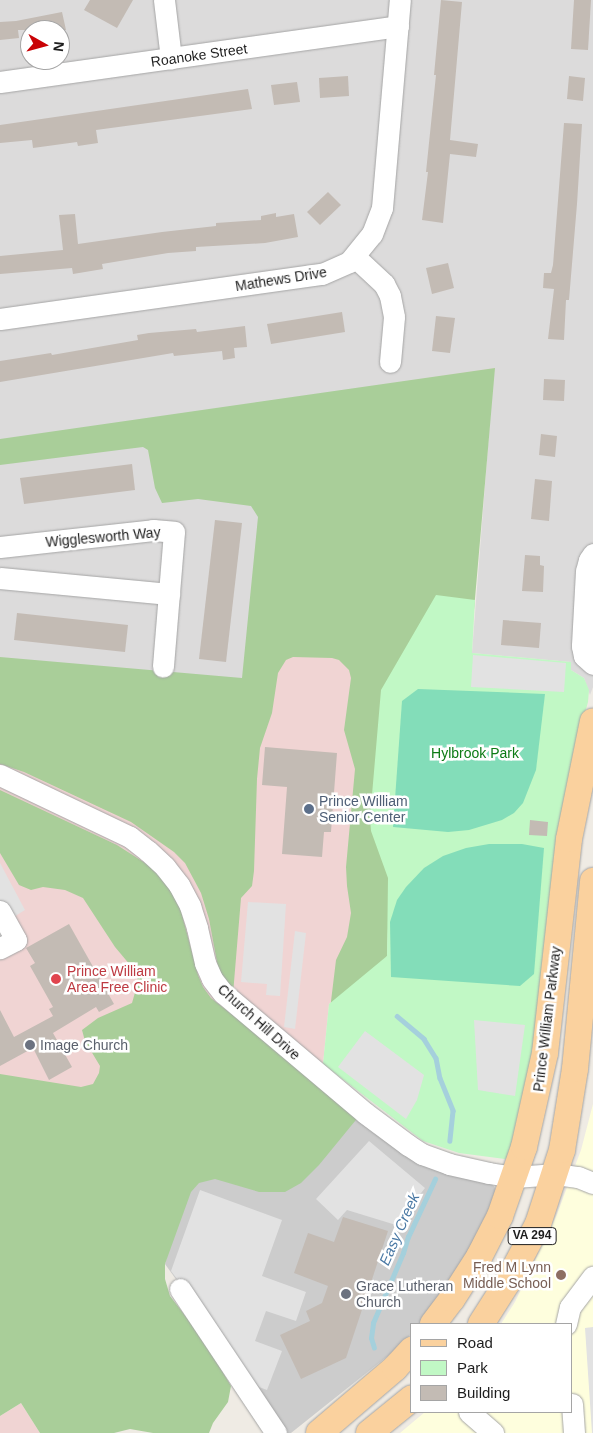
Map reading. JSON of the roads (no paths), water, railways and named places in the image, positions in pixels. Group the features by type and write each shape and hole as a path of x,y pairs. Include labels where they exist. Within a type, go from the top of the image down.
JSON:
{"main road":[{"name":"Prince William Parkway","path":"434,1323 452,1300 478,1258 500,1216 515,1177 538,1095 545,1054 569,839 593,721"},
{"name":"VA 294","path":"482,1323 507,1283 538,1224 556,1174 571,1104 591,944 593,881"},
{"path":"319,1433 354,1405 410,1355"},
{"path":"369,1433 410,1400"}],"street":[{"path":"164,0 171,59"},
{"name":"Mathews Drive","path":"0,319 322,274 342,266 355,256 372,234 382,208 400,0"},
{"name":"Roanoke Street","path":"0,82 398,26"},
{"path":"355,256 384,284 390,296 394,317 390,362"},
{"name":"Wigglesworth Way","path":"0,547 153,530 174,532 162,667"},
{"path":"588,660 582,646 586,571 593,554"},
{"path":"0,578 169,594"},
{"name":"Church Hill Drive","path":"0,775 130,837 148,851 174,879 190,906 204,963 212,979 223,993 365,1113 422,1154 462,1167 515,1177 556,1174 578,1177 593,1183"},
{"path":"0,911 16,940 0,948"},
{"path":"558,939 591,944"},
{"path":"566,1323 570,1307 593,1277"},
{"path":"180,1290 276,1433"},
{"path":"470,1413 493,1433"},
{"path":"573,1413 574,1433"}],"waterway":[{"name":"Easy Creek","path":"397,1016 424,1039 436,1058 440,1078 453,1111 450,1141"},
{"name":"Easy Creek","path":"374,1348 371,1338 373,1323 408,1237 435,1179"}],"place":[{"name":"Prince William Senior Center","path":"309,809"},
{"name":"Prince William Area Free Clinic","path":"56,979"},
{"name":"Image Church","path":"30,1045"},
{"name":"Fred M Lynn Middle School","path":"561,1275"},
{"name":"Grace Lutheran Church","path":"346,1294"}],"park label":[{"name":"Hylbrook Park","path":"475,753"}]}
